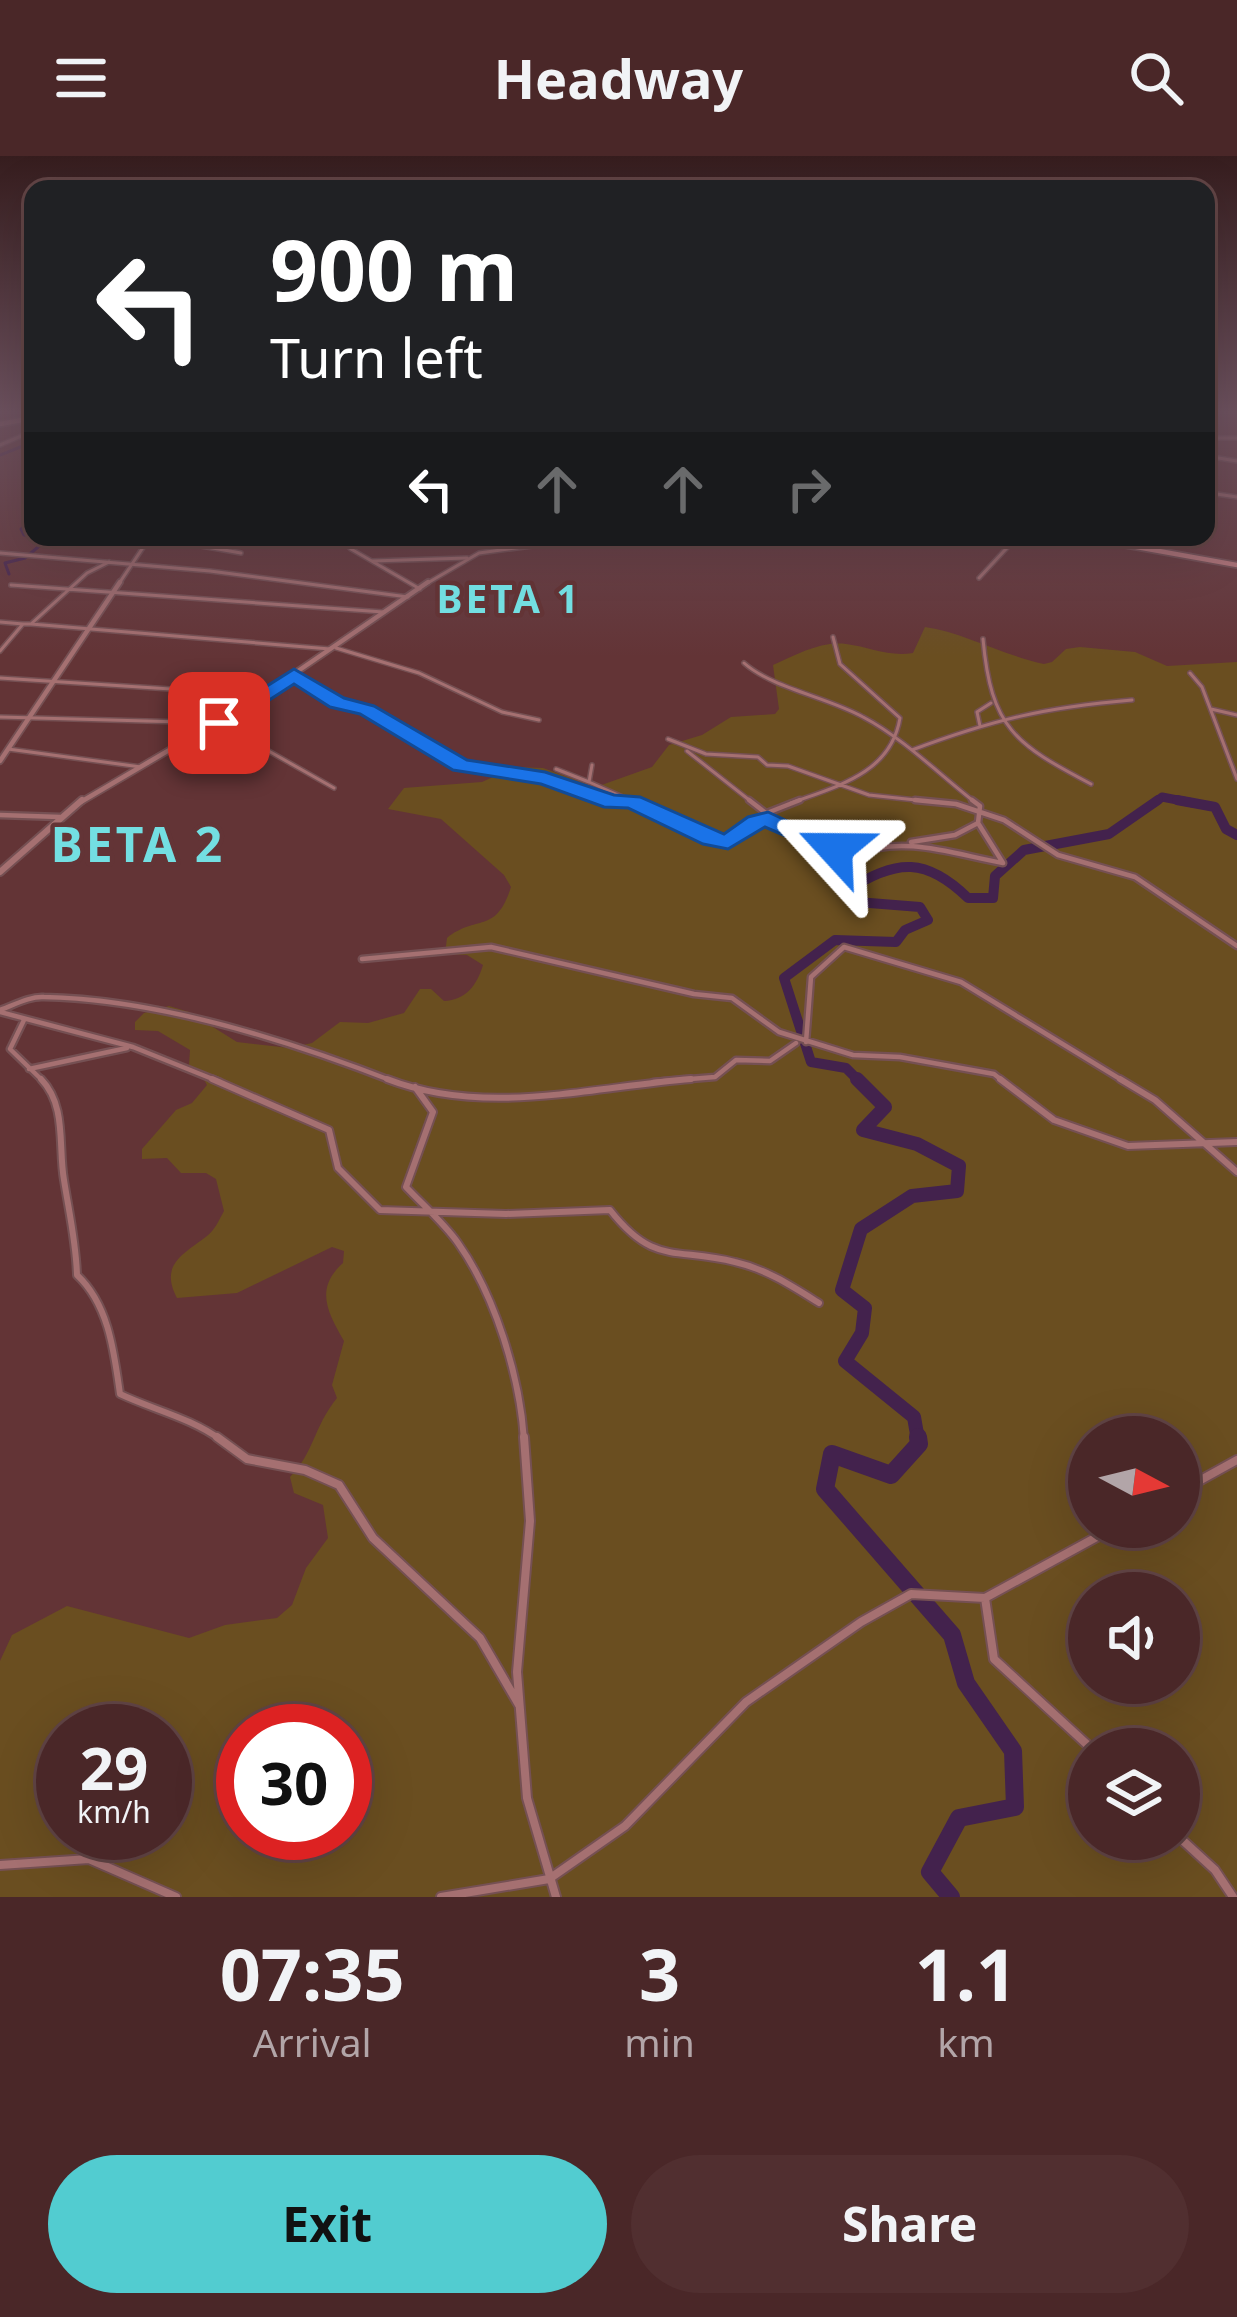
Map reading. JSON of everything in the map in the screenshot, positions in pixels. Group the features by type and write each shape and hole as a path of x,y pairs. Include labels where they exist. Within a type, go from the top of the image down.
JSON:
{"main road":[{"path":"1131,546 1237,565"}],"street":[{"path":"141,767 3,754 145,546"},
{"path":"201,546 241,553"},
{"path":"348,546 420,589"},
{"path":"372,560 467,558 533,546"},
{"path":"979,578 1009,546"},
{"path":"0,553 408,597"},
{"path":"0,872 60,817 263,695 467,558"},
{"path":"31,624 109,562"},
{"path":"11,585 386,612"},
{"path":"0,622 334,648 419,674 502,712 538,720"},
{"path":"0,651 23,624"},
{"path":"556,769 711,839 728,842 806,793 841,786 890,754 900,741 900,718 840,664 833,637"},
{"path":"983,639 997,718 1027,750 1091,784"},
{"path":"744,663 760,677 812,692 868,719 900,741 980,806 978,823 1003,863 898,843"},
{"path":"1190,673 1211,709 1237,779"},
{"path":"294,675 338,703 367,710 461,766 545,778 611,802 632,802"},
{"path":"0,679 263,695"},
{"path":"911,751 997,718 1054,706 1132,700"},
{"path":"980,725 977,712 992,702"},
{"path":"1211,709 1237,715"},
{"path":"0,717 219,723 334,788"},
{"path":"668,739 767,816 855,854 875,843 955,835 978,823"},
{"path":"683,748 758,758 767,765 788,766 890,799 956,804 1025,831 1058,855 1135,877 1237,946"},
{"path":"589,782 592,765"},
{"path":"0,814 60,817"},
{"path":"0,862 10,862"},
{"path":"362,959 411,950 436,953 491,947 694,994 732,998 753,1017 797,1040 853,1055 900,1057 994,1074 1054,1120 1128,1146 1237,1142"},
{"path":"806,1042 812,1018 806,986 817,964 844,947 961,982 1155,1100 1237,1172"},
{"path":"0,1011 38,996 161,1012 330,1057 415,1087 500,1099 585,1094 627,1084 715,1077 736,1060 762,1064 787,1056 797,1040"},
{"path":"0,1011 133,1047 329,1130 338,1168 380,1210 610,1210 633,1239 681,1256 733,1262 764,1272 819,1303"},
{"path":"24,1020 10,1049 47,1085 61,1122 63,1176 76,1239 77,1275 91,1288 113,1341 119,1394 171,1418 197,1422 247,1459 304,1470 338,1485 373,1538 480,1638 520,1705"},
{"path":"29,1069 47,1059 66,1062 133,1047"},
{"path":"415,1087 433,1112 406,1187 459,1244 499,1327 520,1396 530,1521 517,1672 527,1798 556,1897"},
{"path":"1200,1480 1237,1460"},
{"path":"441,1897 549,1880 626,1826 746,1702 861,1622 911,1594 985,1598 1077,1548"},
{"path":"985,1598 994,1659 1069,1728"},
{"path":"1200,1856 1233,1897"},
{"path":"0,1864 89,1858 176,1897"}],"shaded area":[{"path":"925,627 1044,664 1066,649 1080,647 1135,652 1167,666 1237,662 1237,1897 0,1897 0,1661 12,1635 67,1606 189,1638 225,1625 277,1618 292,1605 306,1568 328,1538 323,1505 294,1493 290,1477 337,1398 332,1385 344,1341 329,1311 326,1292 343,1263 344,1251 332,1247 237,1293 177,1298 173,1268 212,1231 224,1211 216,1179 206,1173 181,1173 167,1158 142,1159 142,1149 176,1110 192,1103 207,1085 198,1069 189,1065 190,1050 158,1031 135,1030 135,1022 144,1013 169,1006 189,1012 237,1042 290,1048 312,1043 340,1022 368,1023 404,1013 420,989 431,989 444,1001 459,998 474,985 483,965 467,955 445,954 447,938 492,918 511,887 504,875 441,819 388,809 404,788 482,782 515,767 543,768 596,787 652,767 669,745 702,735 731,717 775,714 779,709 773,665 799,653 836,644 913,653"}],"waterway":[{"path":"24,526 24,535"},
{"path":"9,574 5,563 25,558 39,546"},
{"path":"918,1440 914,1417 845,1361 862,1333 865,1308 842,1290 861,1229 912,1196 957,1191 959,1166 917,1144 863,1130 885,1107 846,1068 811,1062 784,978 835,940 896,942 905,930 928,920 920,907 857,902 848,890 882,872 925,869 968,898 993,898 995,876 1024,850 1109,834 1158,800"},
{"path":"1154,803 1158,800"},
{"path":"1158,800 1187,802"},
{"path":"1177,800 1187,802"},
{"path":"1187,802 1215,807 1226,829 1237,835"},
{"path":"1187,802 1193,803"},
{"path":"918,1437 919,1444 891,1475 832,1454 825,1489 952,1635 966,1683 1013,1751 1015,1807 959,1818 930,1872 951,1897"}],"district":[{"name":"BETA 1","path":"509,599"},
{"name":"BETA 2","path":"138,845"}],"route":[{"path":"219,723 294,675 338,703 367,710 461,766 545,778 567,790 611,802 632,802 711,839 728,842 756,821 768,819 835,849"}]}
